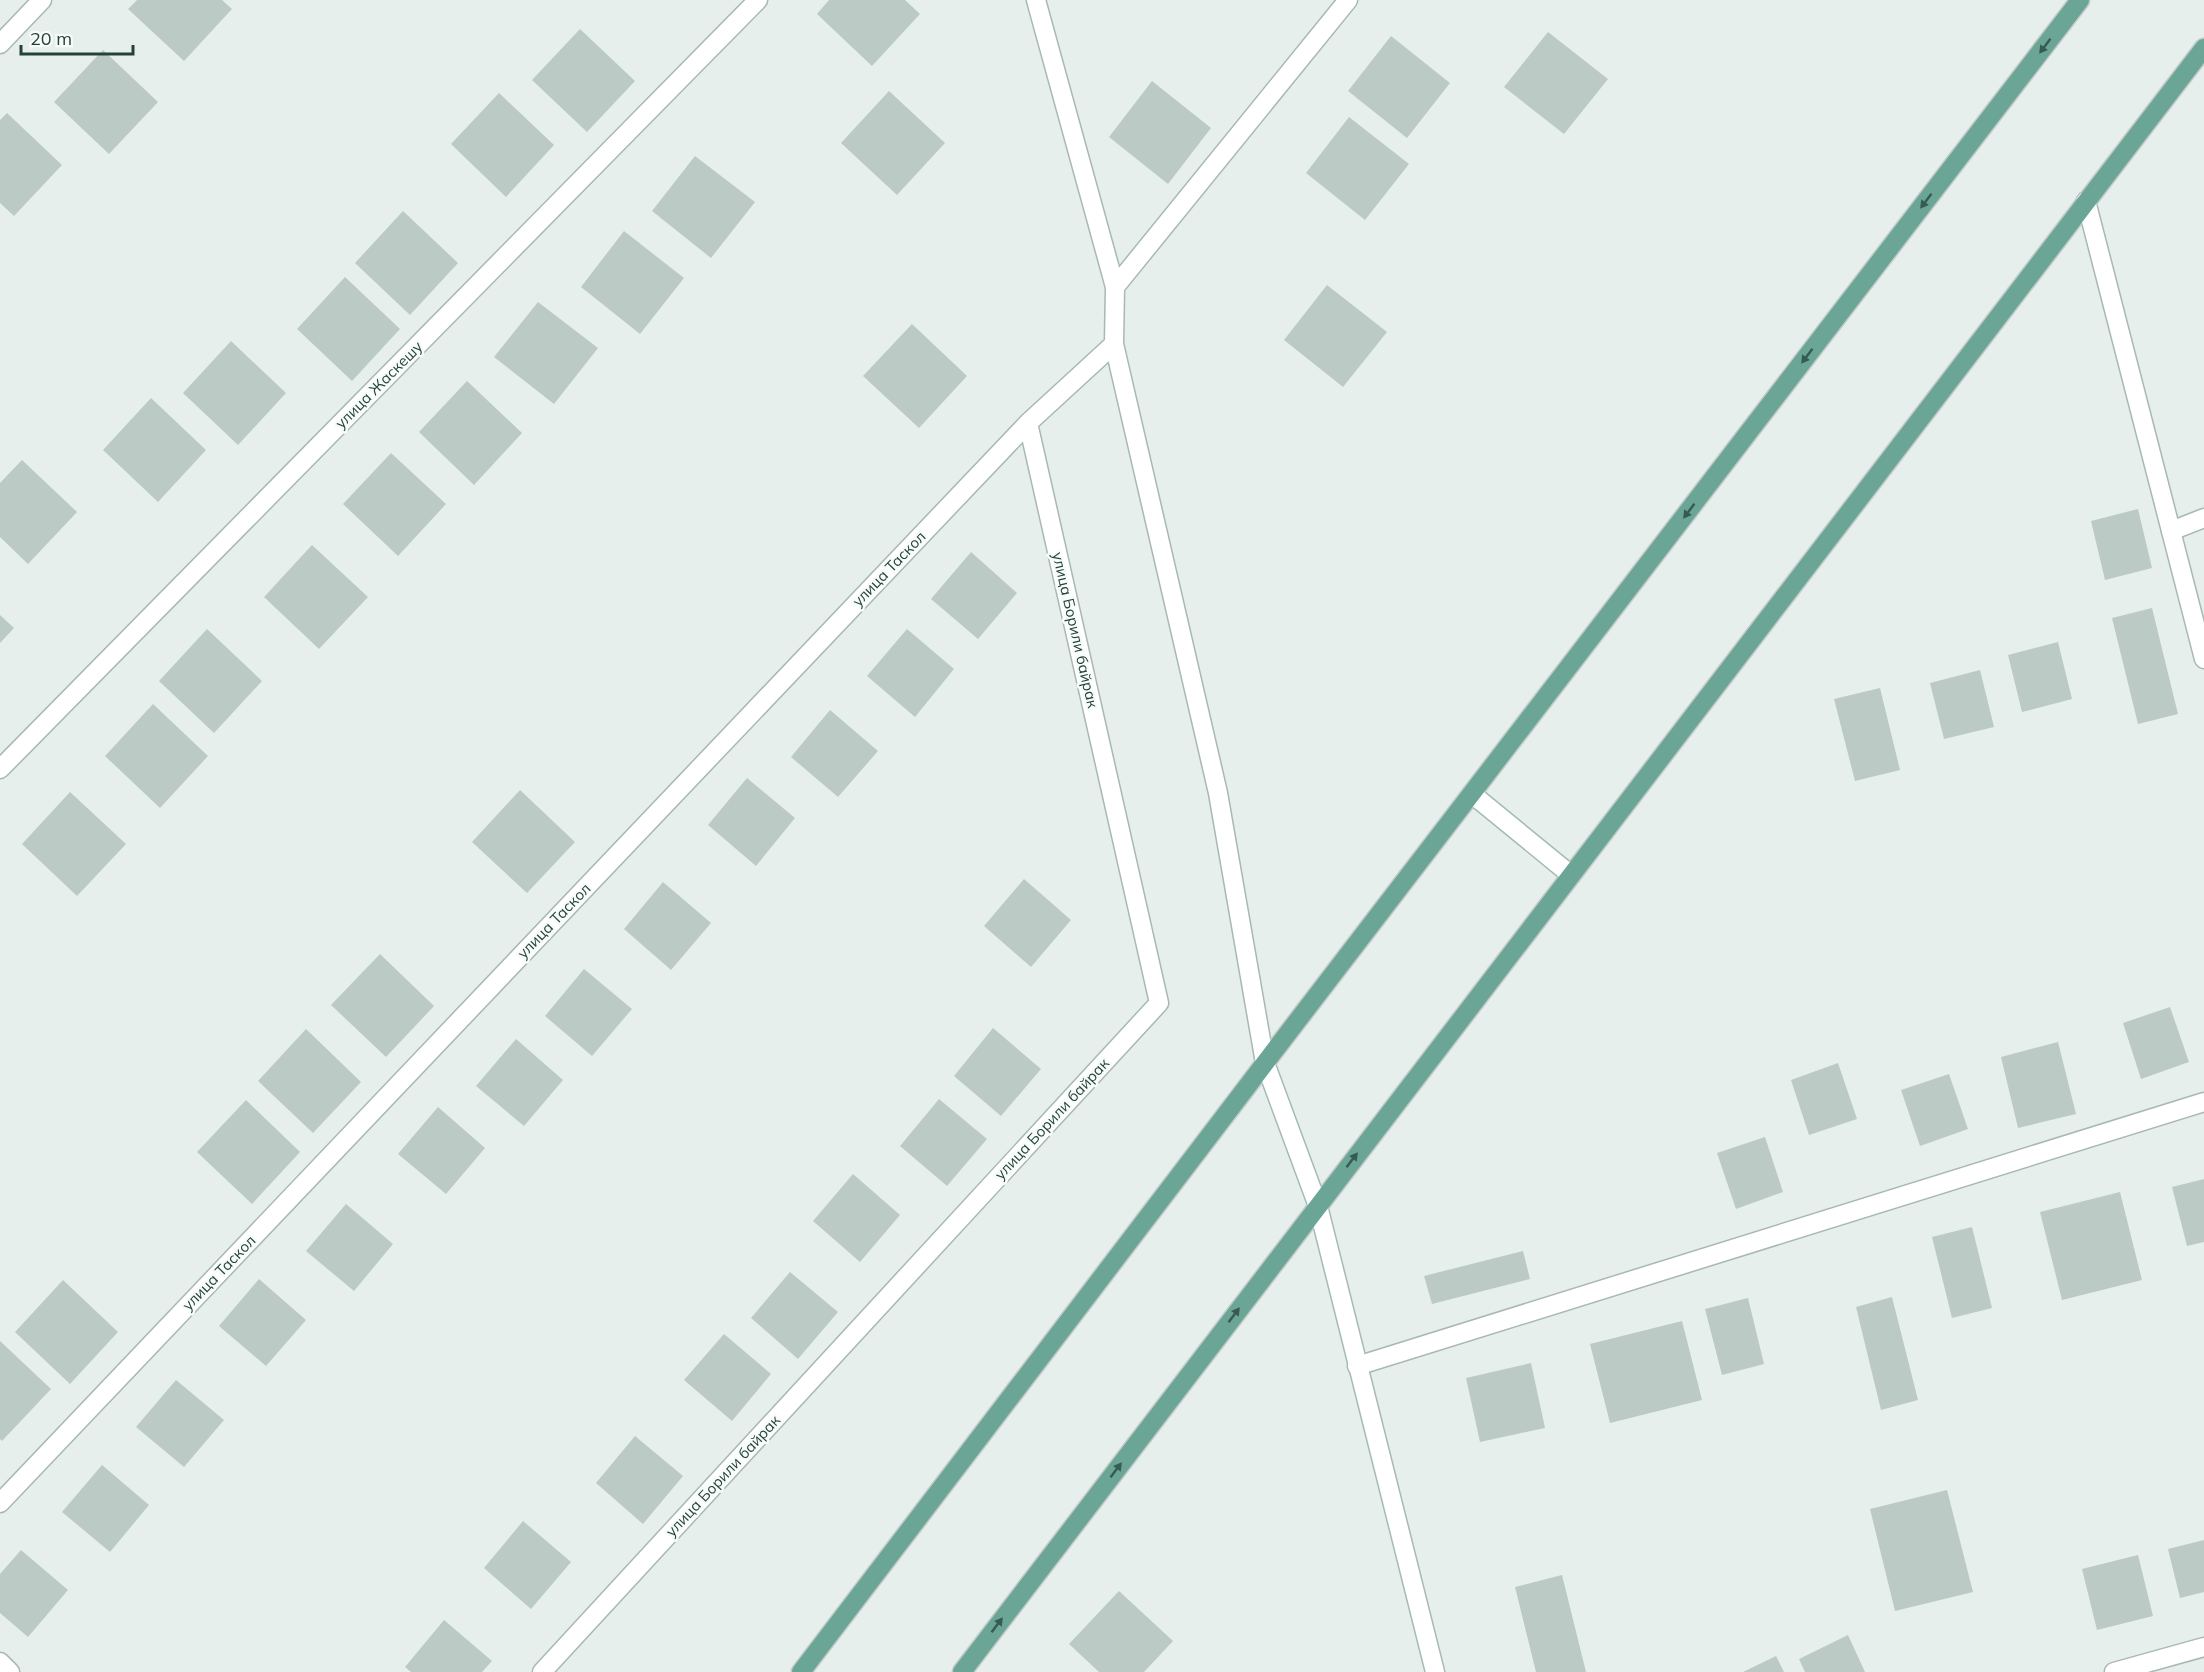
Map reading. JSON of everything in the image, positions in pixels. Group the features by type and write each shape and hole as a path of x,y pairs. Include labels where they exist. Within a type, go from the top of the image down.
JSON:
{"main road":[{"path":"801,1672 2080,0"},
{"path":"962,1672 2204,48"}],"street":[{"path":"0,44 42,0"},
{"name":"улица Жаскешу","path":"0,769 758,0"},
{"path":"1036,0 1114,287 1114,344 1218,793 1265,1064 1318,1206 1435,1672"},
{"path":"1114,287 1348,0"},
{"path":"2086,201 2204,659"},
{"name":"улица Таскол","path":"0,1503 1028,423 1114,344"},
{"name":"улица Борили байрак","path":"542,1672 1159,1003 1028,423"},
{"path":"2171,531 2204,518"},
{"path":"1472,794 1571,875"},
{"path":"1357,1366 2204,1102"},
{"path":"2114,1672 2204,1647"},
{"path":"0,1662 10,1672"}],"building":[{"path":"137,0 222,0 232,9 184,61 128,9"},
{"path":"829,0 905,0 920,14 872,66 817,14"},
{"path":"580,29 635,81 587,132 532,80"},
{"path":"1548,32 1608,79 1564,134 1504,87"},
{"path":"1391,36 1450,83 1407,138 1348,91"},
{"path":"103,50 158,102 109,154 54,102"},
{"path":"1152,81 1211,128 1168,184 1109,137"},
{"path":"889,91 945,143 897,195 841,143"},
{"path":"499,93 554,145 506,197 451,144"},
{"path":"7,113 62,165 14,216 0,203 0,120"},
{"path":"1349,117 1409,164 1365,220 1306,173"},
{"path":"695,156 755,202 711,258 652,211"},
{"path":"403,211 458,263 410,315 355,263"},
{"path":"624,231 684,278 640,334 581,287"},
{"path":"345,277 400,329 352,381 297,329"},
{"path":"1327,285 1387,332 1343,387 1284,340"},
{"path":"538,302 598,348 554,404 494,357"},
{"path":"912,324 967,376 919,428 863,376"},
{"path":"231,341 286,393 238,445 183,393"},
{"path":"467,381 522,433 474,485 419,432"},
{"path":"151,398 206,450 158,502 103,450"},
{"path":"391,453 446,504 398,556 343,504"},
{"path":"22,460 77,512 28,564 0,537 0,483"},
{"path":"2138,509 2152,568 2105,580 2091,521"},
{"path":"312,545 368,597 319,649 264,597"},
{"path":"971,552 1017,593 978,639 931,599"},
{"path":"2152,608 2178,714 2138,724 2112,618"},
{"path":"0,615 14,628 0,643"},
{"path":"207,629 262,681 214,733 159,681"},
{"path":"907,629 954,669 915,717 867,676"},
{"path":"2058,642 2072,699 2022,712 2008,655"},
{"path":"1980,670 1994,727 1944,739 1930,683"},
{"path":"1880,688 1900,770 1855,781 1834,699"},
{"path":"153,704 208,756 160,808 105,756"},
{"path":"830,710 878,751 838,797 791,757"},
{"path":"747,778 795,818 756,866 708,825"},
{"path":"520,790 575,842 527,893 472,842"},
{"path":"70,792 126,844 77,896 22,844"},
{"path":"1024,879 1071,920 1031,967 984,926"},
{"path":"663,882 711,923 671,970 624,929"},
{"path":"380,954 434,1006 386,1057 331,1005"},
{"path":"584,969 632,1009 592,1056 545,1016"},
{"path":"2170,1007 2189,1062 2141,1079 2123,1023"},
{"path":"993,1028 1041,1069 1001,1116 954,1076"},
{"path":"306,1029 361,1082 313,1133 258,1081"},
{"path":"516,1039 563,1080 524,1126 476,1086"},
{"path":"2058,1042 2076,1114 2018,1128 2001,1057"},
{"path":"1838,1063 1857,1119 1809,1135 1791,1080"},
{"path":"1949,1074 1968,1129 1920,1146 1901,1090"},
{"path":"939,1099 987,1139 947,1186 900,1146"},
{"path":"246,1100 300,1152 252,1204 197,1152"},
{"path":"438,1107 485,1148 446,1194 398,1154"},
{"path":"1765,1137 1783,1192 1736,1209 1717,1153"},
{"path":"853,1174 900,1215 860,1262 813,1221"},
{"path":"2204,1179 2204,1242 2187,1246 2172,1187"},
{"path":"2120,1192 2142,1280 2062,1300 2040,1212"},
{"path":"346,1204 393,1244 354,1291 306,1251"},
{"path":"1972,1227 1992,1308 1952,1318 1932,1237"},
{"path":"1523,1251 1530,1279 1432,1304 1424,1276"},
{"path":"790,1272 838,1312 798,1359 751,1318"},
{"path":"259,1279 306,1320 266,1366 219,1326"},
{"path":"63,1280 118,1332 70,1384 15,1332"},
{"path":"1892,1297 1918,1400 1881,1410 1856,1307"},
{"path":"1748,1298 1764,1364 1722,1375 1705,1309"},
{"path":"1682,1321 1702,1400 1610,1423 1590,1344"},
{"path":"724,1334 771,1374 732,1421 684,1380"},
{"path":"0,1341 51,1389 2,1441 0,1439"},
{"path":"1531,1363 1545,1428 1480,1442 1466,1378"},
{"path":"176,1380 224,1420 184,1467 136,1427"},
{"path":"635,1436 683,1476 643,1524 596,1483"},
{"path":"102,1465 149,1505 110,1552 62,1512"},
{"path":"1947,1490 1973,1592 1895,1611 1870,1509"},
{"path":"523,1521 571,1562 531,1609 484,1568"},
{"path":"2204,1540 2204,1592 2180,1598 2168,1549"},
{"path":"21,1550 68,1590 28,1637 0,1613 0,1574"},
{"path":"2138,1555 2153,1616 2097,1630 2082,1569"},
{"path":"1562,1575 1586,1672 1536,1672 1515,1587"},
{"path":"1119,1591 1173,1641 1144,1672 1099,1672 1069,1644"},
{"path":"444,1620 492,1661 482,1672 411,1672 405,1667"},
{"path":"1848,1635 1865,1672 1805,1672 1799,1659"},
{"path":"1776,1656 1784,1672 1743,1672"}]}
